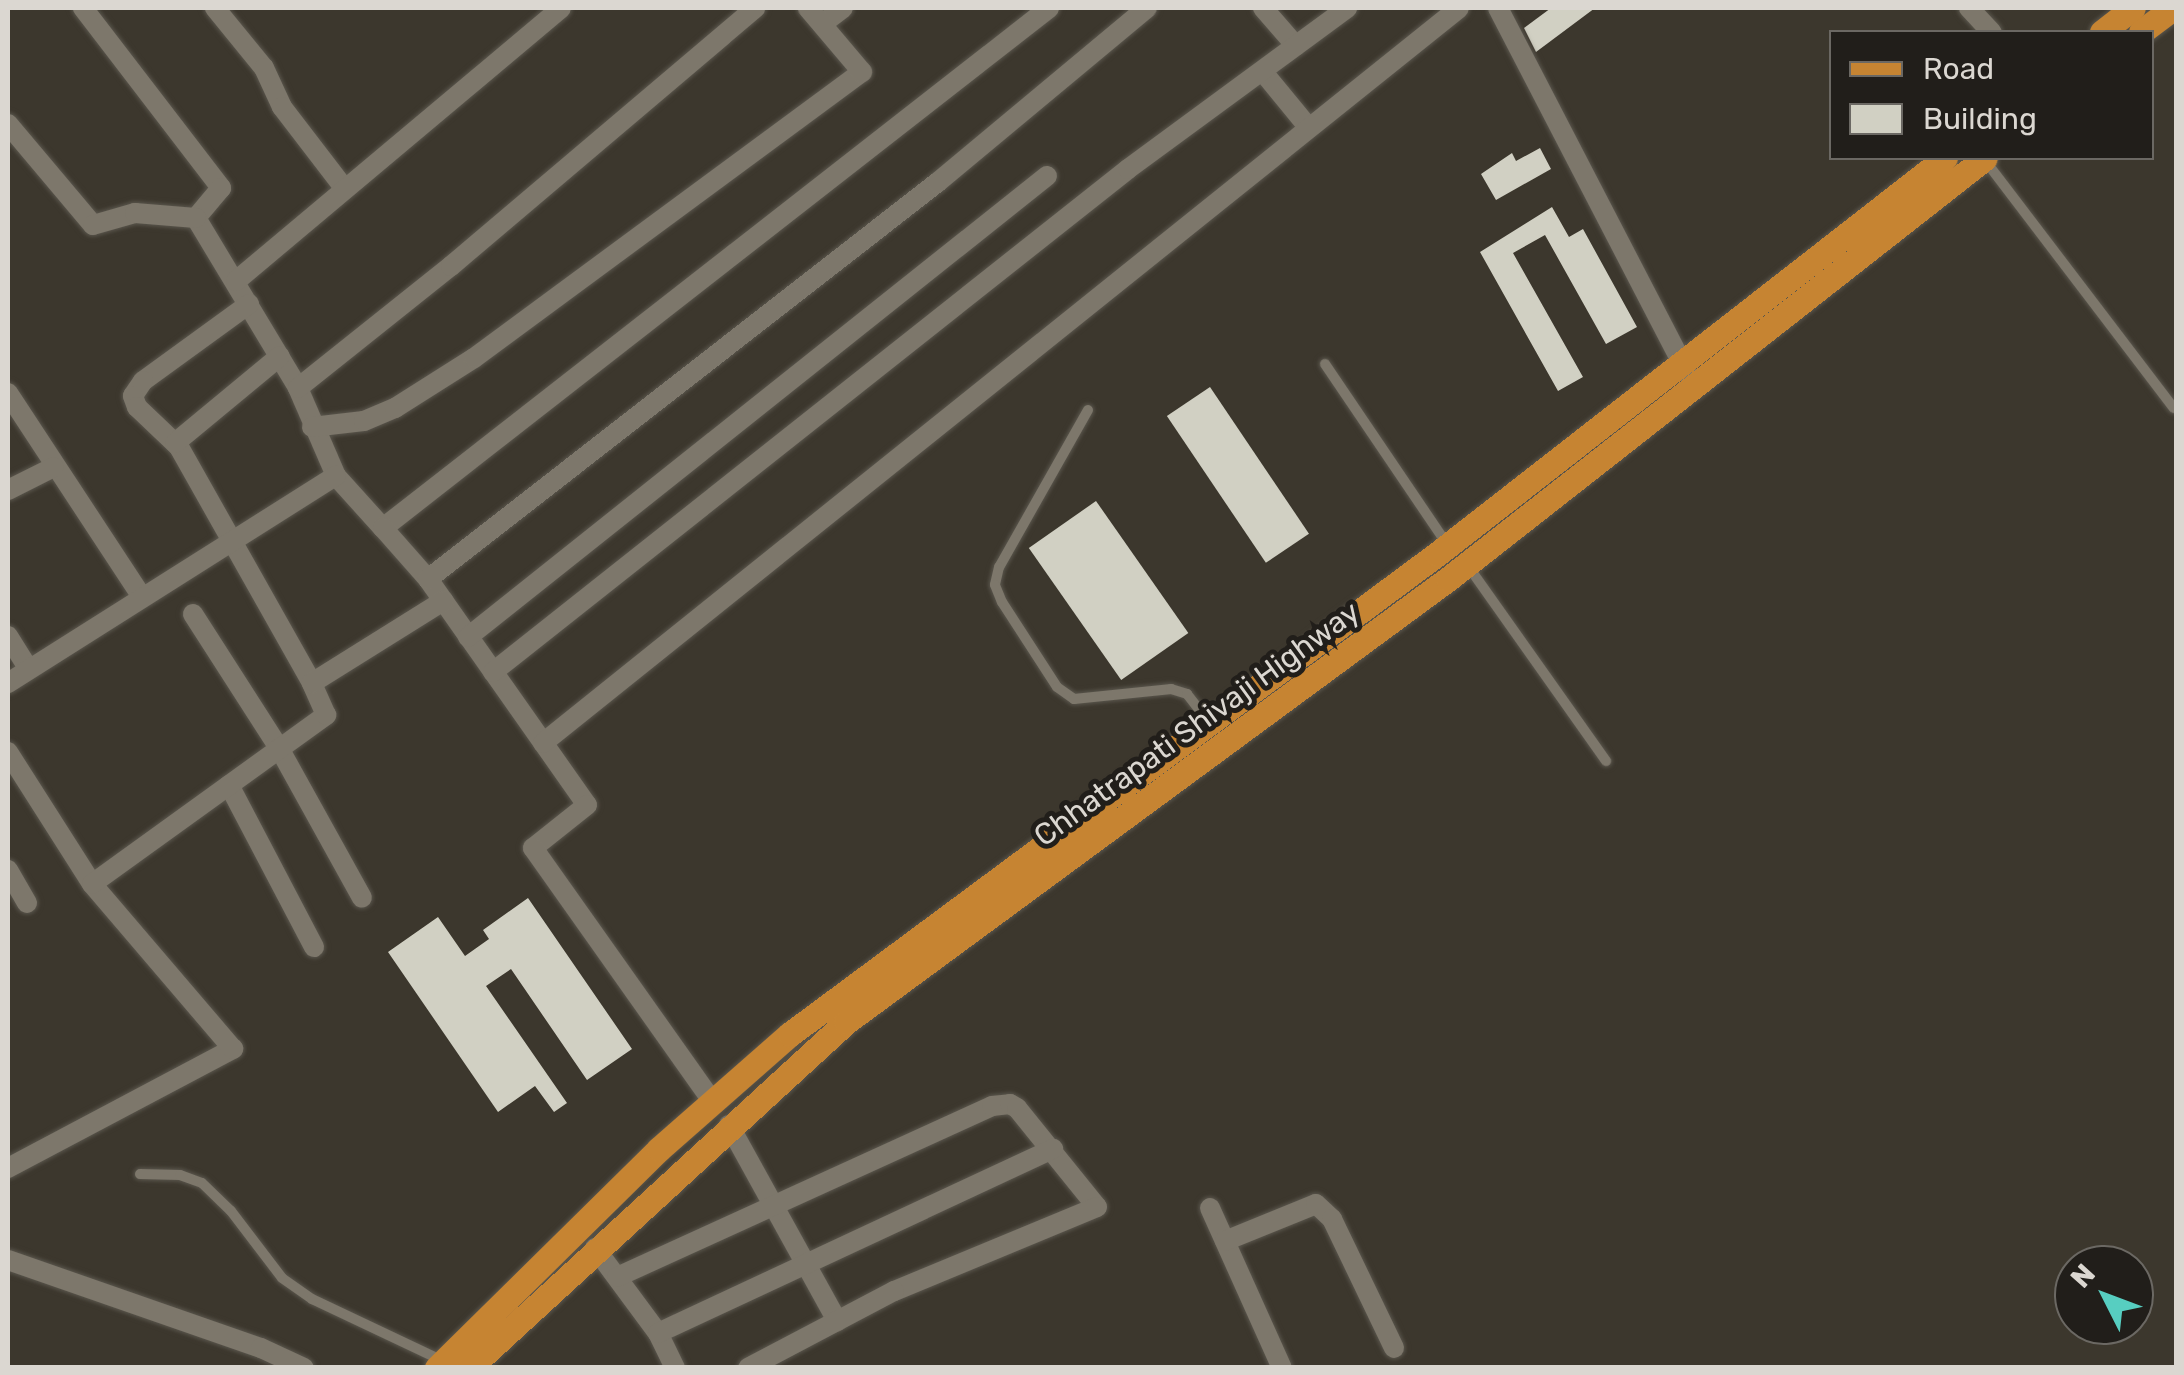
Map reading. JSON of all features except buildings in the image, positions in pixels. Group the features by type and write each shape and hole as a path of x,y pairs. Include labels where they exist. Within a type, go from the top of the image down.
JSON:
{"main road":[{"path":"2105,30 2133,8"},
{"path":"2144,30 2172,8"},
{"name":"Chhatrapati Shivaji Highway","path":"440,1364 713,1102 790,1034 1448,546 1942,160"},
{"name":"Chhatrapati Shivaji Highway","path":"470,1368 595,1248 846,1022 1467,564 1981,160"}],"street":[{"path":"83,8 221,188 196,218"},
{"path":"215,8 264,68 282,107 346,189"},
{"path":"236,281 561,8"},
{"path":"298,388 451,266 754,8"},
{"path":"312,427 364,421 395,408 459,368 862,72 815,16 843,8"},
{"path":"382,528 1049,8"},
{"path":"428,579 938,182 1147,8"},
{"path":"1262,8 1296,46"},
{"path":"493,672 1128,170 1347,8"},
{"path":"543,742 1459,8"},
{"path":"1970,8 1989,30"},
{"path":"1507,10 1680,363 1697,385"},
{"path":"1263,72 1309,128"},
{"path":"8,124 93,225 135,213 196,218"},
{"path":"468,636 1047,176"},
{"path":"196,218 298,388 336,476 428,579 586,805 533,848 713,1102"},
{"path":"92,884 326,715 234,539 174,443 137,406 134,396 143,381 249,304"},
{"path":"174,443 280,356"},
{"path":"8,393 142,598"},
{"path":"8,490 54,467"},
{"path":"8,683 336,476"},
{"path":"312,683 443,601"},
{"path":"192,614 279,748 362,898"},
{"path":"8,636 29,669"},
{"path":"8,752 92,884 233,1049 8,1168"},
{"path":"229,786 314,947"},
{"path":"8,870 26,903"},
{"path":"617,1277 992,1106 1010,1104 1017,1108 1097,1207 894,1291 748,1368"},
{"path":"729,1126 837,1321"},
{"path":"658,1333 1052,1149"},
{"path":"1225,1241 1316,1204 1332,1219 1394,1348"},
{"path":"1210,1208 1282,1368"},
{"path":"595,1248 658,1333 675,1368"},
{"path":"8,1260 261,1348 304,1368"}],"lane":[{"path":"1986,160 2174,408"},
{"path":"1325,364 1448,546"},
{"path":"1088,410 999,568 995,585 1057,686 1074,699 1172,688 1187,694 1210,722"},
{"path":"1467,564 1606,761"},
{"path":"140,1174 180,1175 202,1183 231,1211 282,1278 312,1300 440,1364"}]}
